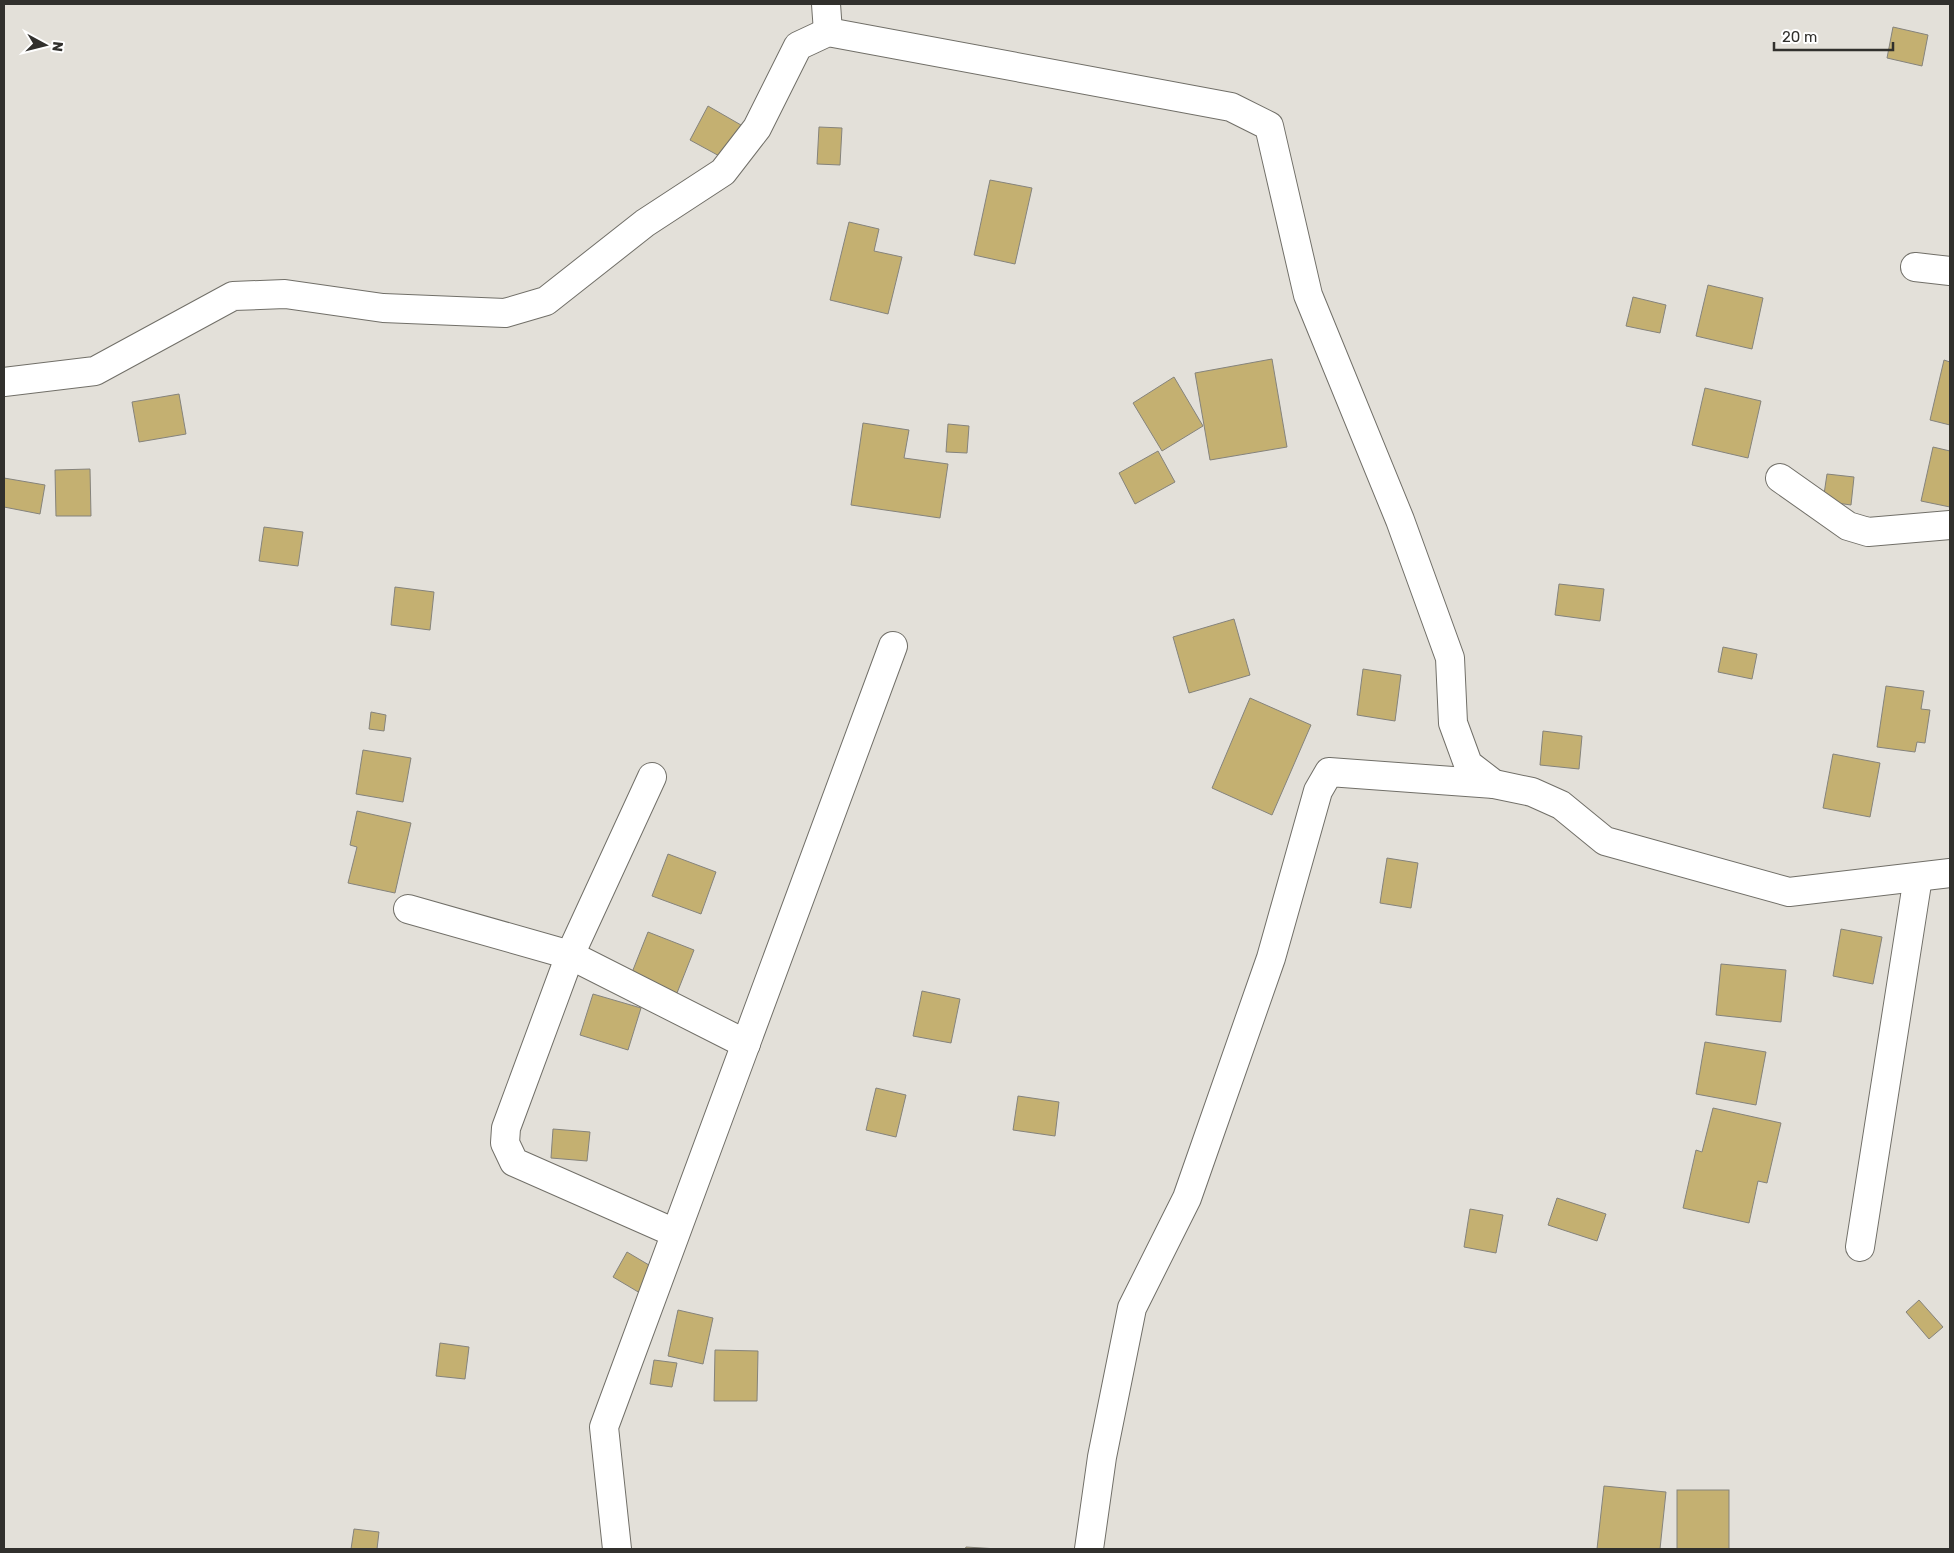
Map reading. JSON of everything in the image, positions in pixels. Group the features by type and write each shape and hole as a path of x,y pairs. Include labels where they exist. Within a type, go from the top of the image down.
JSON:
{"street":[{"path":"826,4 828,32"},
{"path":"4,382 95,371 234,296 285,294 383,308 505,313 546,301 645,223 723,172 757,128 798,46 828,32 1231,108 1269,126 1308,295 1400,520 1450,658 1453,723 1468,764 1494,784"},
{"path":"1915,267 1950,271"},
{"path":"1780,478 1848,526 1868,532 1950,526"},
{"path":"618,1549 604,1427 892,646"},
{"path":"1090,1549 1102,1457 1132,1308 1188,1198 1271,958 1318,791 1329,772 1494,784 1532,792 1561,805 1605,841 1788,892 1950,874"},
{"path":"652,777 570,955 506,1128 505,1143 514,1162 675,1233"},
{"path":"1860,1247 1918,877"},
{"path":"408,909 570,955 746,1044"}],"building":[{"path":"1893,27 1928,35 1922,66 1887,58"},
{"path":"708,106 741,125 723,158 690,140"},
{"path":"819,127 842,128 840,165 817,164"},
{"path":"990,180 1032,188 1015,264 974,255"},
{"path":"849,222 879,229 874,251 902,257 888,314 830,300"},
{"path":"1708,285 1763,298 1752,349 1696,336"},
{"path":"1633,297 1666,305 1660,333 1626,326"},
{"path":"1272,359 1287,447 1210,460 1195,373"},
{"path":"1944,360 1950,362 1950,425 1930,420"},
{"path":"1174,377 1203,426 1162,451 1133,403"},
{"path":"1705,388 1761,401 1748,458 1692,445"},
{"path":"179,394 186,434 139,442 132,402"},
{"path":"863,423 909,430 904,458 948,464 940,518 851,505"},
{"path":"948,424 969,426 967,453 946,452"},
{"path":"1933,447 1950,451 1950,507 1921,501"},
{"path":"1158,451 1175,482 1135,504 1119,473"},
{"path":"90,469 91,516 56,516 55,470"},
{"path":"1827,474 1854,477 1851,505 1823,501"},
{"path":"4,478 45,485 40,514 4,507"},
{"path":"264,527 303,532 298,566 259,561"},
{"path":"1559,584 1604,589 1600,621 1555,615"},
{"path":"395,587 434,592 430,630 391,625"},
{"path":"1234,619 1250,675 1189,693 1173,637"},
{"path":"1723,647 1757,654 1752,679 1718,672"},
{"path":"1363,669 1401,675 1395,721 1357,715"},
{"path":"1886,686 1924,691 1921,709 1930,710 1925,743 1917,742 1915,752 1877,747"},
{"path":"1250,698 1311,725 1272,815 1212,788"},
{"path":"371,712 386,715 384,731 369,729"},
{"path":"1543,731 1582,736 1579,769 1540,765"},
{"path":"363,750 411,758 403,802 356,794"},
{"path":"1833,754 1880,763 1870,817 1823,808"},
{"path":"357,811 411,823 395,893 348,883 357,847 350,845"},
{"path":"668,854 716,872 701,914 652,896"},
{"path":"1387,858 1418,863 1411,908 1380,903"},
{"path":"1841,929 1882,937 1873,984 1833,976"},
{"path":"648,932 694,950 677,993 631,975"},
{"path":"1721,964 1786,970 1781,1022 1716,1015"},
{"path":"922,991 960,999 951,1043 913,1036"},
{"path":"593,994 641,1008 628,1050 580,1035"},
{"path":"1705,1042 1766,1052 1756,1105 1696,1094"},
{"path":"876,1088 906,1095 896,1137 866,1130"},
{"path":"1018,1096 1059,1102 1055,1136 1013,1130"},
{"path":"1713,1108 1781,1123 1767,1183 1758,1181 1749,1223 1683,1208 1696,1150 1702,1152"},
{"path":"553,1129 590,1132 587,1161 551,1158"},
{"path":"1557,1198 1606,1214 1597,1241 1548,1225"},
{"path":"1470,1209 1503,1215 1496,1253 1464,1247"},
{"path":"627,1252 654,1268 640,1293 613,1277"},
{"path":"1919,1300 1943,1327 1929,1339 1906,1312"},
{"path":"678,1310 713,1318 703,1364 668,1356"},
{"path":"440,1343 469,1347 465,1379 436,1376"},
{"path":"715,1350 758,1351 757,1401 714,1401"},
{"path":"654,1360 677,1363 672,1387 650,1384"},
{"path":"1604,1486 1666,1492 1660,1549 1597,1549"},
{"path":"1677,1490 1729,1490 1729,1549 1677,1549"},
{"path":"354,1529 379,1532 377,1549 351,1549"},
{"path":"966,1547 998,1549 965,1549"}]}
